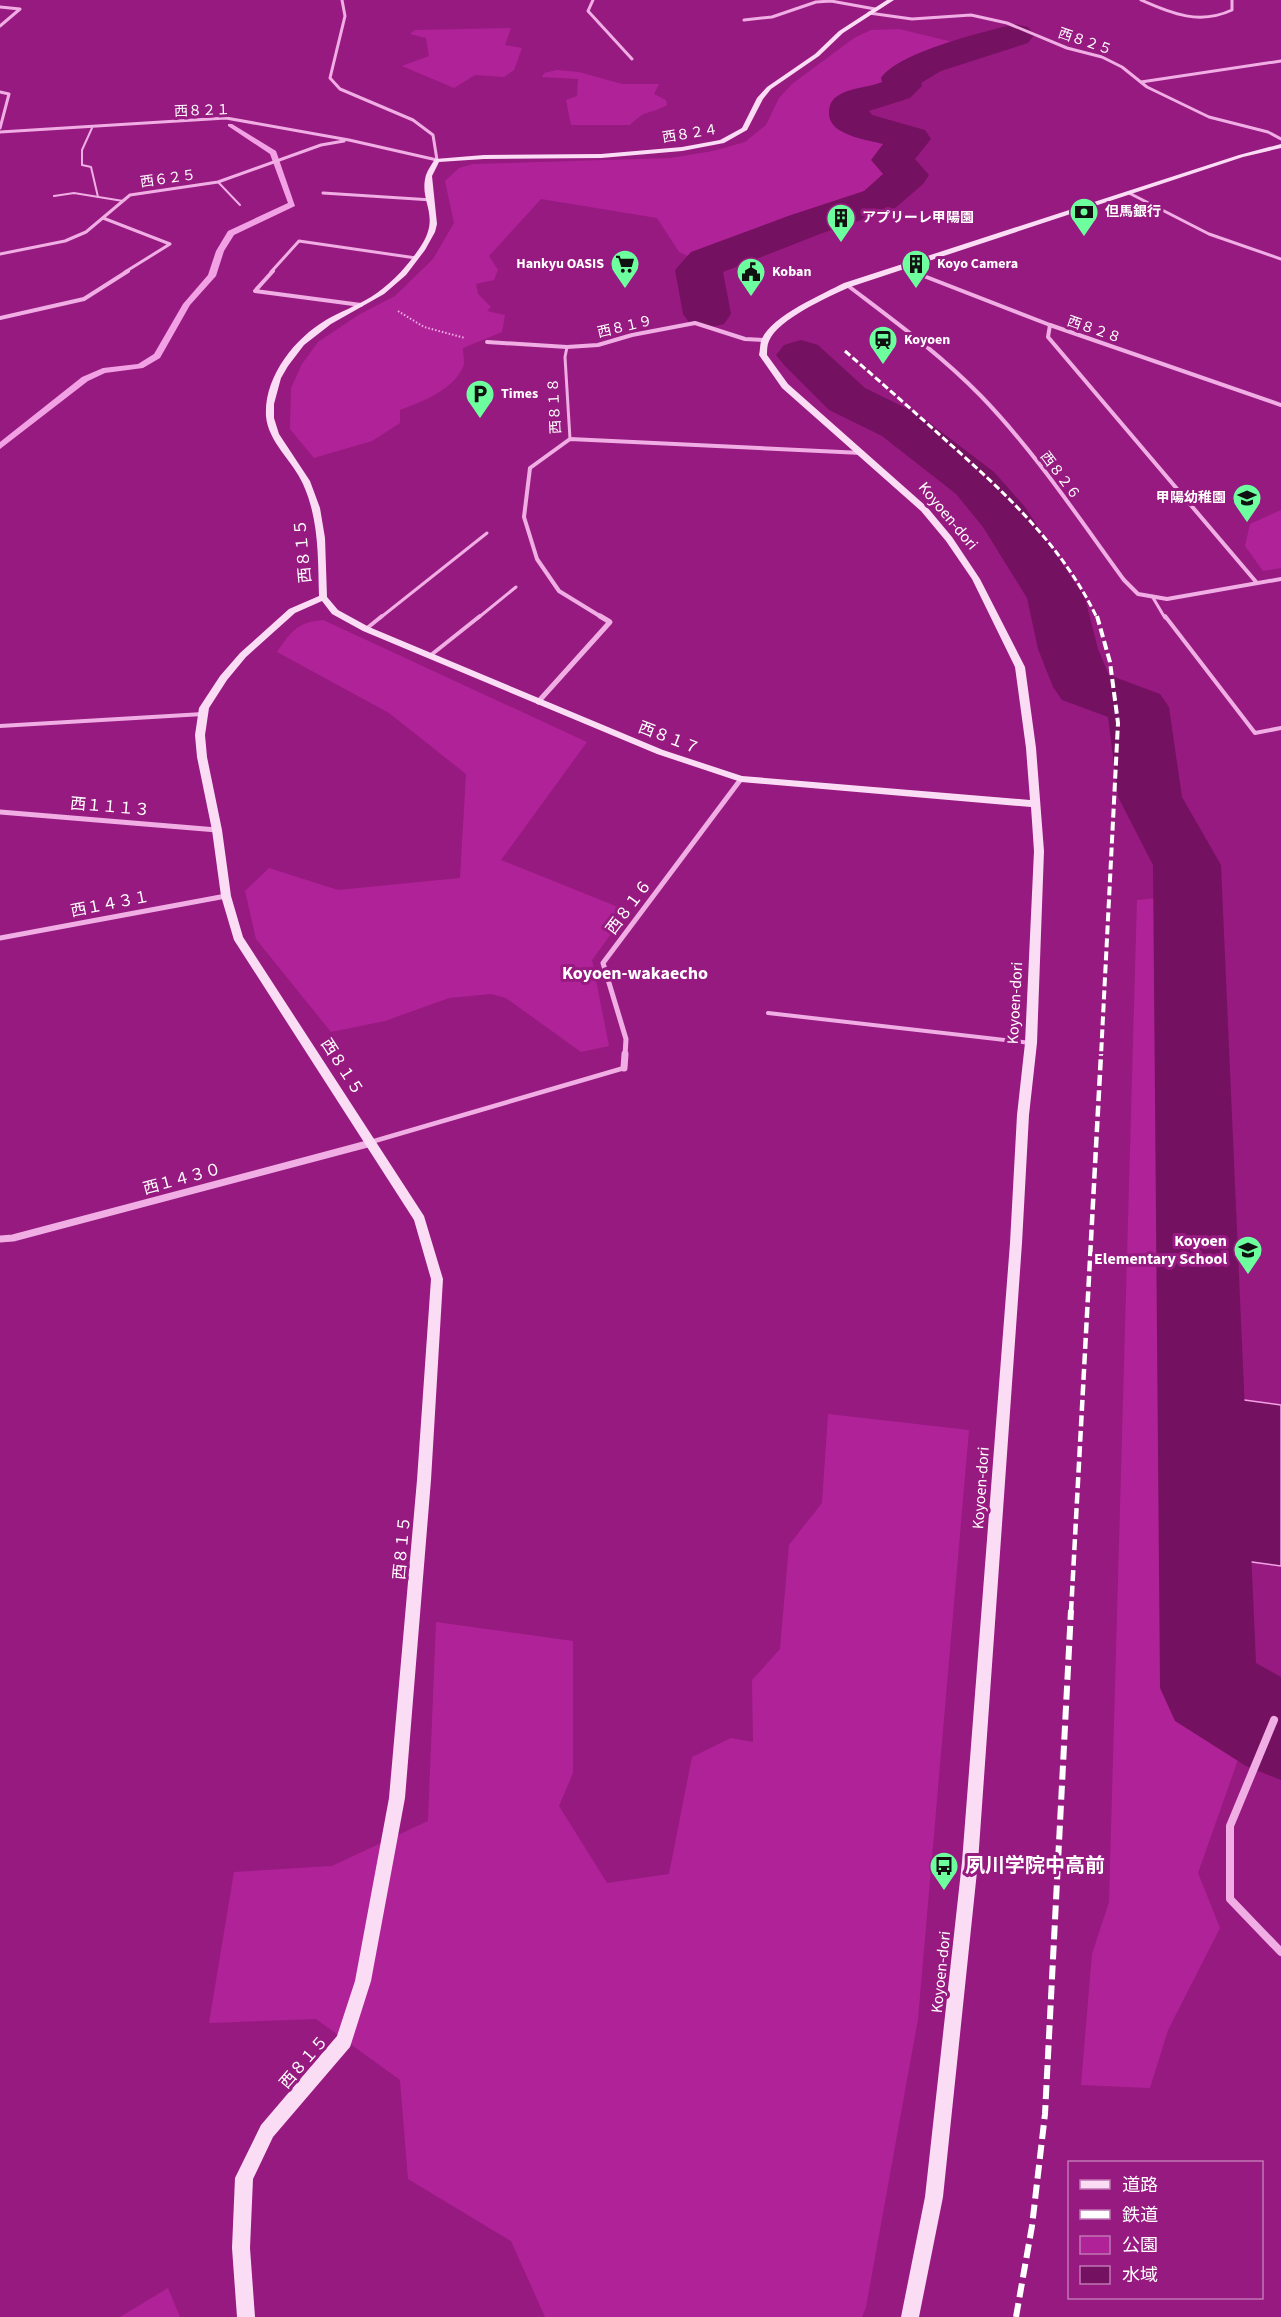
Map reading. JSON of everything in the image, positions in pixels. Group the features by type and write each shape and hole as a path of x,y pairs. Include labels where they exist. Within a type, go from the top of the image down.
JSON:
{"street":[{"name":"西８１５","path":"246,2317 241,2248 243,2178 267,2131 344,2041 363,1981 397,1798 423,1492 437,1280 420,1219 238,937 226,896 200,735 204,708 223,678 243,655 292,611 323,597 316,505 306,481 274,430 270,418 271,393 279,373 294,353 320,327 373,299 416,258 427,242 436,222 429,175 437,160 433,135 413,120 340,89 330,78 345,16 342,0"},
{"path":"593,0 588,11 632,59"},
{"path":"803,0 808,4"},
{"name":"西８２４","path":"437,160 484,157 601,156 682,149 722,142 744,129 760,98 769,88 817,55 841,32 891,0"},
{"path":"1141,0 1173,15 1188,18 1221,16 1232,10 1232,0"},
{"name":"西８２５","path":"744,20 772,17 808,4 831,1 912,19 971,15 1007,23 1067,48 1102,57 1122,66 1141,82 1209,117 1268,132 1281,140"},
{"path":"0,7 20,9 0,26"},
{"path":"1141,82 1281,61"},
{"path":"0,92 9,94 0,130"},
{"name":"西８２１","path":"0,130 93,128 226,118 349,140 437,160"},
{"name":"西６２５","path":"0,254 66,241 86,232 130,195 218,182 282,161 321,145 349,140"},
{"path":"765,340 783,320 801,308 847,285 1241,156 1281,146"},
{"path":"323,193 432,200"},
{"path":"1129,193 1209,234 1281,259"},
{"path":"0,318 84,299 170,244 103,218"},
{"path":"361,305 255,291 299,241 416,258"},
{"name":"西８２８","path":"903,268 1050,326 1281,405"},
{"name":"西８２６","path":"847,285 941,358 980,395 1011,429 1124,580 1138,594 1167,599 1281,579"},
{"name":"西８１９","path":"487,342 567,347 598,345 632,335 695,323 745,339 765,340"},
{"path":"1050,326 1048,338 1257,583"},
{"name":"Koyoen-dori","path":"765,340 763,355 785,386 924,509 949,539 976,579 1020,668 1031,748 1039,851 1030,1043 970,1862 934,2197 910,2317"},
{"path":"570,439 862,453"},
{"name":"西８１８","path":"538,702 610,622 558,591 537,559 524,517 530,468 570,439"},
{"name":"西８１７","path":"323,597 335,612 366,630 431,655 660,752 741,779 1034,804"},
{"name":"西８１６","path":"624,1068 626,1039 603,963 741,779"},
{"name":"西１１１３","path":"0,812 217,830"},
{"name":"西１４３１","path":"0,938 226,896"},
{"name":"西１４３０","path":"0,1239 13,1238 371,1143"},
{"path":"1274,1720 1230,1826 1230,1899 1281,1952"}],"lane":[{"path":"93,128 82,150 82,165 91,167 98,197"},
{"path":"218,182 240,206"},
{"path":"54,196 74,193 123,201"},
{"name":"西８１８","path":"567,347 565,357 570,439"},
{"path":"366,630 487,533"},
{"path":"431,655 516,587"},
{"path":"1152,596 1172,628 1255,734 1281,728"},
{"path":"0,726 204,714"},
{"path":"768,1013 1030,1043"},
{"path":"371,1143 624,1068"}],"path":[{"path":"373,299 424,327 461,337"}],"green space":[{"path":"511,28 505,45 522,48 514,70 504,77 475,75 454,88 402,66 429,56 426,38 410,34 415,30"},
{"path":"899,29 957,43 960,52 939,65 879,92 862,112 879,123 917,135 903,158 912,170 911,183 893,199 750,249 711,266 679,252 657,218 541,199 489,256 498,270 494,280 476,284 478,294 491,307 487,311 505,315 502,332 463,348 464,365 451,383 435,394 400,410 400,423 372,441 314,458 290,429 291,388 302,364 318,342 360,314 395,296 433,259 454,223 445,181 459,168 473,164 671,158 713,151 745,142 766,125 779,98 792,84 854,38 871,30"},
{"path":"557,70 579,72 622,84 659,84 654,94 666,100 667,105 644,114 630,125 571,125 566,100 577,96 578,79 542,77 544,73"},
{"path":"1281,510 1281,568 1263,571 1245,546 1250,524"},
{"path":"323,620 587,742 501,860 628,911 592,960 609,1046 581,1052 506,998 491,994 449,998 385,1021 331,1032 256,939 245,891 269,868 338,890 460,878 466,774 389,713 277,652 295,629 307,623"},
{"path":"1159,840 1198,849 1210,861 1216,1678 1259,1700 1198,1873 1220,1928 1168,2030 1150,2088 1081,2085 1092,1954 1109,1902 1137,900 1170,897 1172,869 1146,846"},
{"path":"828,1414 969,1430 918,2019 866,2307 862,2317 545,2317 511,2241 408,2179 400,2080 316,2019 209,2023 234,1872 332,1866 428,1821 436,1622 573,1641 573,1773 559,1806 607,1883 669,1874 692,1757 731,1738 753,1742 752,1680 780,1649 789,1545 822,1503"},
{"path":"168,2288 180,2317 120,2317"}],"water":[{"path":"1237,1399 1281,1405 1281,1566 1245,1561"}],"waterway":[{"path":"707,314 698,270 707,262 804,225 879,200 908,175 892,160 910,139 858,124 849,118 849,106 896,90 902,86 901,78 927,63 1015,35"},
{"path":"0,446 85,379 103,371 140,366 157,356 187,304 212,276 220,251 231,233 292,204 273,153 230,125"},
{"path":"801,355 847,399 900,425 975,483 1006,519 1056,598 1068,649 1084,687 1138,707 1150,797 1187,865 1209,1688 1281,1732"}],"railway":[{"path":"845,351 986,476 1028,519 1066,566 1083,591 1097,618"},
{"path":"1097,616 1110,662 1118,723 1101,1056"},
{"path":"1071,1612 1101,1054"},
{"path":"1016,2317 1032,2226 1045,2114 1071,1610"}],"place":[{"name":"但馬銀行","path":"1084,238"},
{"name":"アプリーレ甲陽園","path":"841,244"},
{"name":"Hankyu OASIS","path":"625,290"},
{"name":"Koyo Camera","path":"916,290"},
{"name":"Koban","path":"751,298"},
{"name":"Koyoen","path":"883,366"},
{"name":"Times","path":"480,420"},
{"name":"甲陽幼稚園","path":"1247,524"},
{"name":"Koyoen Elementary School","path":"1248,1276"},
{"name":"夙川学院中高前","path":"944,1892"}],"district":[{"name":"Koyoen-wakaecho","path":"635,973"}]}
